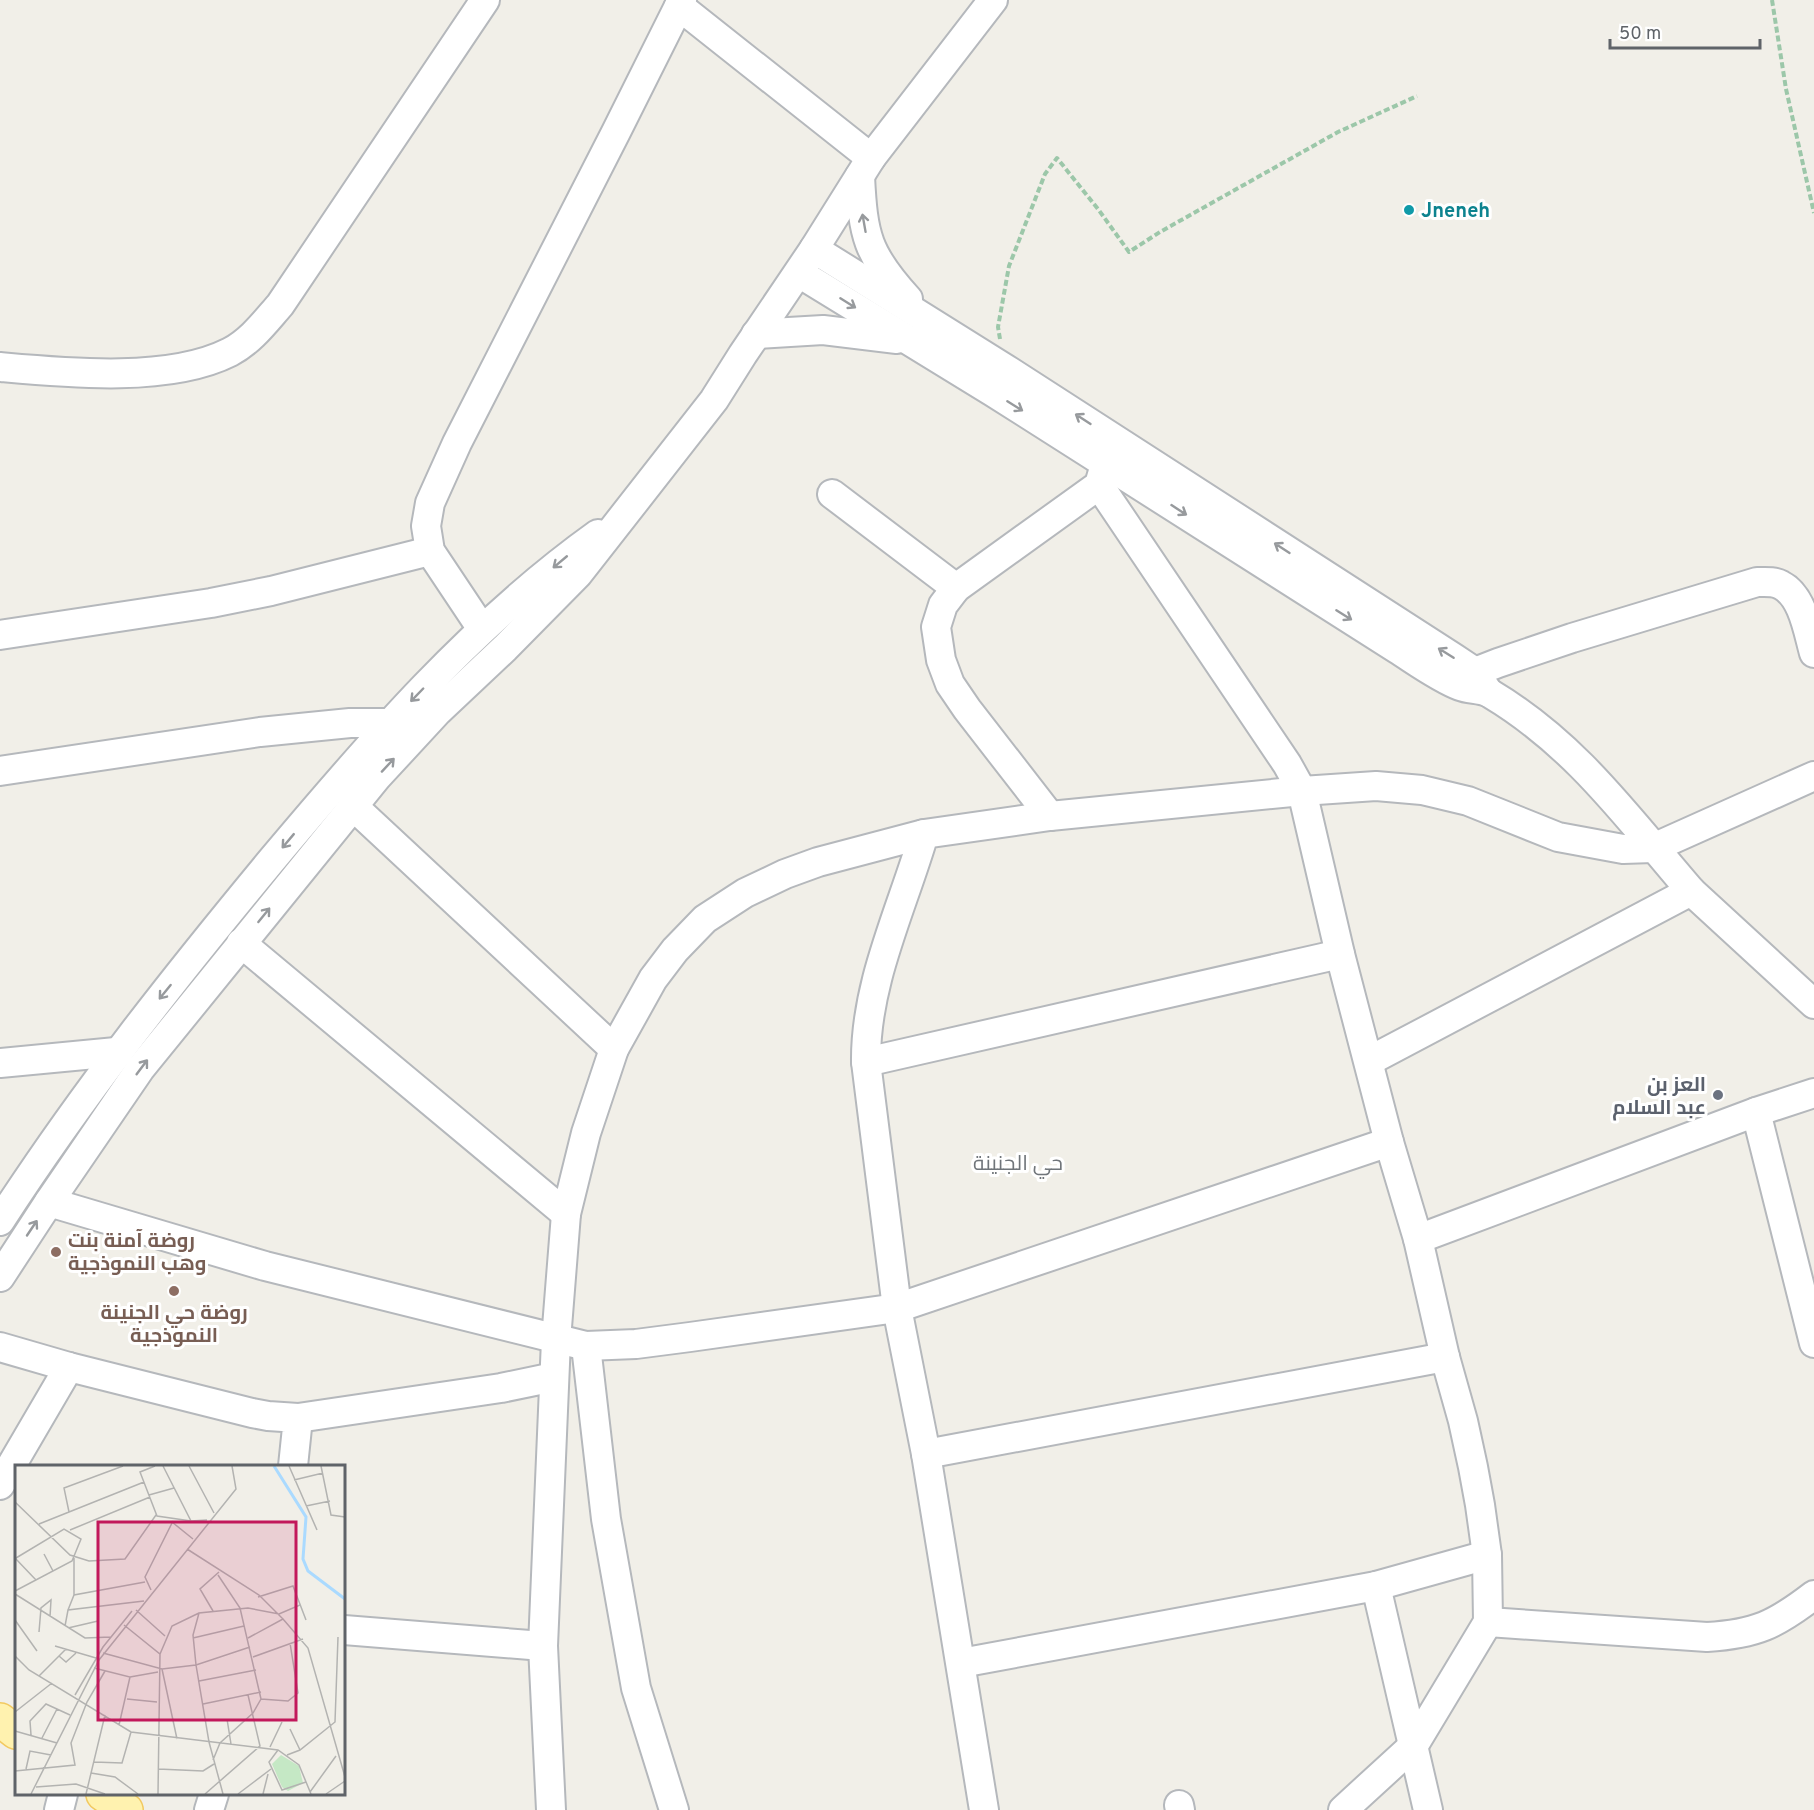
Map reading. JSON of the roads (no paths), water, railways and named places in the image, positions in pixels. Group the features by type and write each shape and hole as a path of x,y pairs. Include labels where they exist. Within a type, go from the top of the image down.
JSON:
{"main road":[{"path":"0,1720 15,1731"},
{"path":"104,1795 126,1810"}],"street":[{"path":"0,367 54,372 152,372 179,368 212,359 250,339 280,305 485,0"},
{"path":"0,1277 140,1070 353,806 421,730 578,574 714,400 756,334 799,273 865,167 993,0"},
{"path":"482,629 430,551 426,526 430,503 457,443 681,3 865,167 864,230 874,254 920,332"},
{"path":"814,249 920,332 1107,463 1397,649 1474,683 1556,740 1612,797 1691,891 1814,1004"},
{"path":"799,273 920,332 1006,369 1107,463 1302,791 1340,954 1389,1142 1418,1239 1445,1357 1463,1421 1480,1505 1487,1555 1488,1622 1414,1745 1344,1810"},
{"path":"756,334 823,330 920,332"},
{"path":"1050,816 966,710 950,684 941,660 936,627 943,605 956,588 1107,463"},
{"path":"832,494 956,588"},
{"path":"0,1221 46,1150 117,1052 235,904 391,723 482,629 566,557 624,515"},
{"path":"0,635 211,603 271,591 430,551"},
{"path":"1474,683 1572,638 1757,582 1780,584 1796,599 1814,653"},
{"path":"0,771 260,732 350,723 391,723 421,730"},
{"path":"551,1810 543,1646 554,1377 566,1214 586,1133 614,1049 653,979 675,950 705,919 745,893 785,874 818,862 924,834 1050,816 1302,791 1376,786 1422,790 1468,801 1558,837 1623,849 1653,848 1814,776"},
{"path":"353,806 614,1049"},
{"path":"924,834 879,970 867,1024 866,1062 897,1308 926,1454 984,1810"},
{"path":"1369,1061 1691,891"},
{"path":"241,944 566,1214"},
{"path":"866,1062 1340,954"},
{"path":"0,1063 117,1052"},
{"path":"1418,1239 1756,1112 1814,1093"},
{"path":"1756,1112 1814,1343"},
{"path":"49,1202 265,1266 586,1346 679,1338 897,1308 1389,1142"},
{"path":"586,1346 606,1519 634,1677 674,1810"},
{"path":"0,1347 69,1367 252,1413 298,1418 471,1393 554,1377"},
{"path":"926,1454 1445,1357"},
{"path":"0,1485 69,1367"},
{"path":"293,1465 298,1418"},
{"path":"961,1663 1376,1587 1487,1555"},
{"path":"1376,1587 1428,1810"},
{"path":"1488,1622 1707,1637 1736,1636 1787,1616 1814,1595"},
{"path":"345,1630 543,1646"},
{"path":"59,1810 63,1795"},
{"path":"209,1810 214,1795"}],"place":[{"name":"Jneneh","path":"1409,210"},
{"name":"العز بن عبد السلام","path":"1718,1095"},
{"name":"روضة آمنة بنت وهب النموذجية","path":"56,1252"},
{"name":"روضة حي الجنينة النموذجية","path":"174,1291"}],"district":[{"name":"حي الجنينة","path":"1018,1163"}]}
